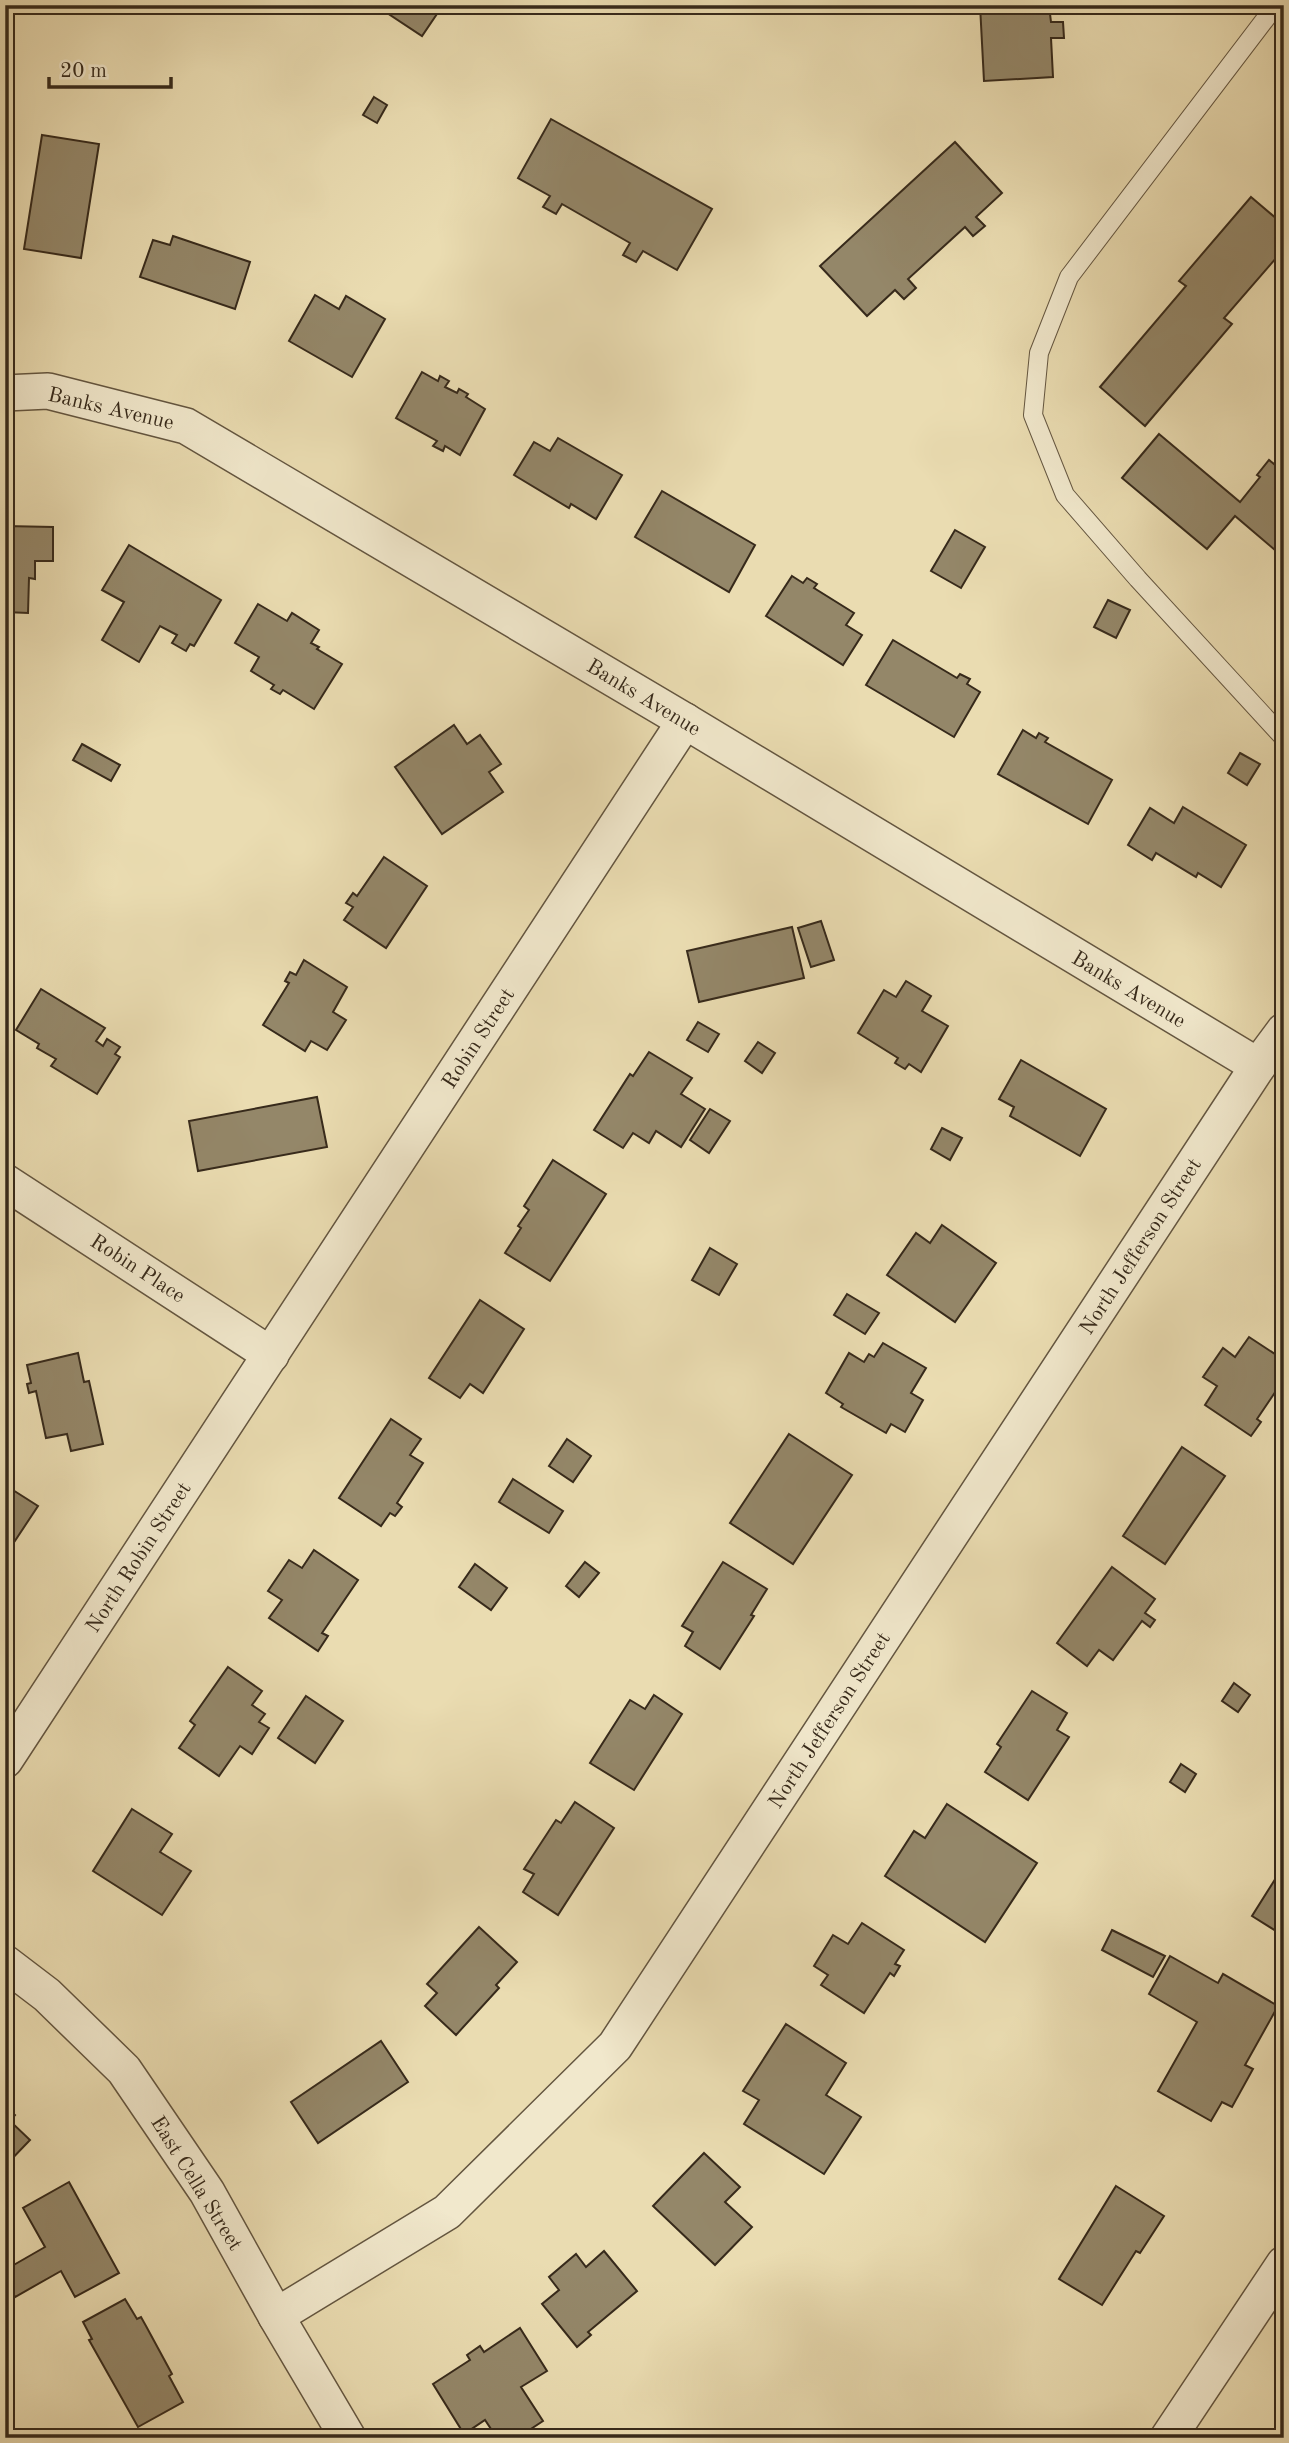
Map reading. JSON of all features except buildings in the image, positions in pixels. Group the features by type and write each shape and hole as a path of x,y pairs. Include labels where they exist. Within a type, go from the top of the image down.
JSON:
{"street":[{"name":"Banks Avenue","path":"5,393 48,391 186,425 1258,1066"},
{"name":"Robin Street","path":"271,1355 685,721"},
{"name":"North Jefferson Street","path":"276,2316 447,2212 615,2046 1258,1066 1284,1031"},
{"name":"Robin Place","path":"5,1182 271,1355"},
{"name":"North Robin Street","path":"5,1760 271,1355"},
{"name":"East Cella Street","path":"5,1963 47,1995 124,2070 207,2192 348,2438"},
{"path":"1168,2438 1284,2264"}],"lane":[{"path":"1276,5 1069,277 1039,353 1033,415 1065,495 1284,738"}]}
